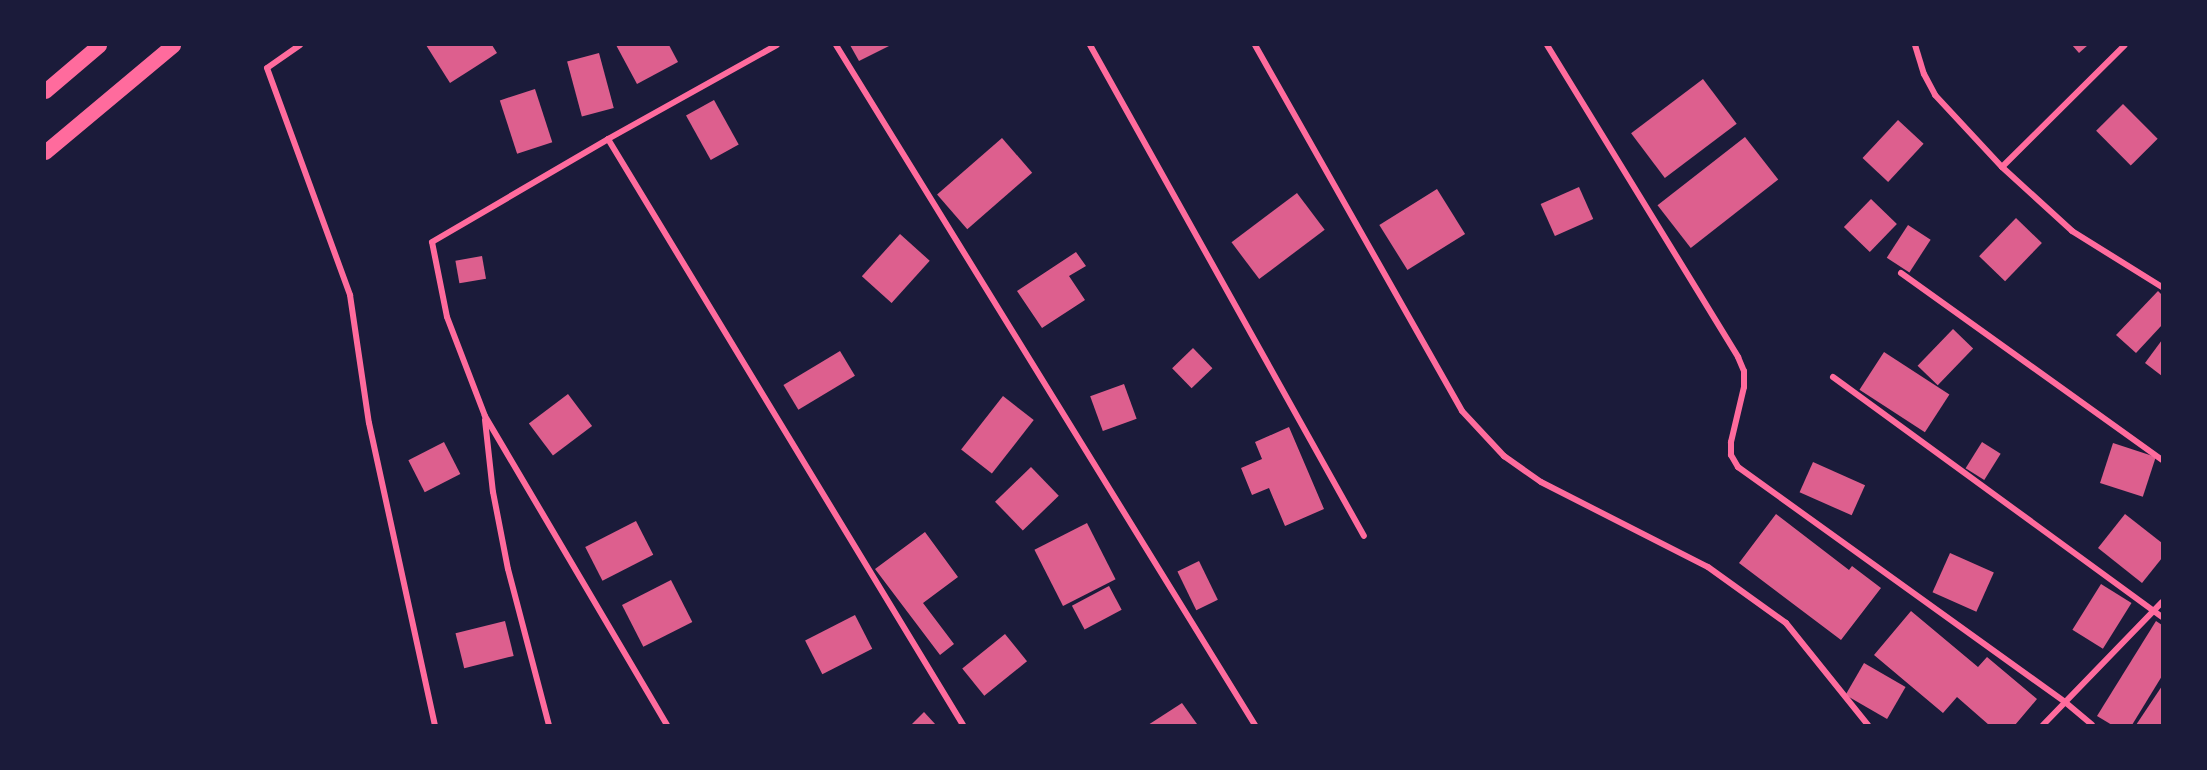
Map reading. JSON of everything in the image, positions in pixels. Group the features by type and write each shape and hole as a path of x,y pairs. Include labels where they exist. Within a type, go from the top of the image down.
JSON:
{"main road":[{"path":"45,91 99,45"},
{"path":"45,152 173,45"}],"street":[{"path":"300,45 267,68 350,295 369,423 435,725"},
{"path":"667,725 485,416 447,317 432,243 608,139 777,45"},
{"path":"836,45 1255,725"},
{"path":"1090,45 1364,536"},
{"path":"1255,45 1462,411 1504,456 1541,482 1708,567 1786,623 1868,725"},
{"path":"1547,45 1738,357 1744,371 1744,387 1731,442 1731,455 1738,467 2065,702 2092,725"},
{"path":"1915,45 1924,74 1935,95 2002,167 2072,231 2162,287"},
{"path":"2002,167 2125,45"},
{"path":"608,139 963,725"},
{"path":"1901,273 2162,460"},
{"path":"1833,377 2152,612 2162,617"},
{"path":"485,416 494,492 508,569 549,725"},
{"path":"2043,725 2162,602"}],"building":[{"path":"426,45 492,45 497,53 450,83"},
{"path":"616,45 669,45 678,62 637,84"},
{"path":"850,45 891,45 859,61"},
{"path":"2072,45 2088,45 2079,53"},
{"path":"599,53 614,108 582,117 567,62"},
{"path":"1703,79 1737,124 1665,178 1631,133"},
{"path":"535,89 552,142 517,154 500,100"},
{"path":"714,100 739,145 711,160 686,116"},
{"path":"2123,104 2158,139 2131,166 2096,131"},
{"path":"1898,120 1924,144 1888,182 1863,158"},
{"path":"1745,137 1778,180 1691,248 1658,205"},
{"path":"1002,138 1032,173 967,229 937,194"},
{"path":"1579,187 1593,219 1555,236 1541,204"},
{"path":"1437,189 1465,234 1407,270 1379,225"},
{"path":"1297,193 1325,230 1259,279 1232,242"},
{"path":"1871,199 1897,224 1870,252 1844,227"},
{"path":"2016,218 2042,243 2005,281 1979,256"},
{"path":"1908,225 1931,240 1909,272 1887,258"},
{"path":"900,234 930,261 892,303 862,276"},
{"path":"1076,252 1086,266 1069,276 1085,300 1042,328 1017,291"},
{"path":"482,256 486,279 459,283 455,261"},
{"path":"2158,291 2162,295 2162,325 2136,353 2116,335"},
{"path":"1953,329 1973,348 1938,385 1918,366"},
{"path":"2162,340 2162,376 2145,363"},
{"path":"1193,348 1212,368 1192,388 1172,368"},
{"path":"840,351 855,376 798,410 783,385"},
{"path":"1884,352 1949,394 1925,432 1859,390"},
{"path":"1124,384 1137,419 1103,431 1090,396"},
{"path":"568,394 592,426 553,455 529,423"},
{"path":"1003,396 1034,420 992,474 961,450"},
{"path":"1289,427 1324,509 1285,526 1269,488 1252,495 1241,468 1262,459 1255,442"},
{"path":"444,442 460,474 425,492 408,460"},
{"path":"1982,442 2001,454 1984,480 1966,468"},
{"path":"2113,443 2156,457 2143,497 2100,483"},
{"path":"1813,462 1865,485 1852,515 1800,492"},
{"path":"1031,467 1059,496 1023,531 995,502"},
{"path":"1776,514 1849,570 1852,566 1881,588 1841,640 1739,563"},
{"path":"2125,514 2162,543 2162,558 2142,583 2098,548"},
{"path":"636,521 653,555 602,581 585,547"},
{"path":"1087,523 1116,579 1063,606 1034,550"},
{"path":"925,532 958,577 923,603 954,644 940,655 875,569"},
{"path":"1950,553 1994,573 1976,612 1933,592"},
{"path":"1199,561 1218,600 1196,610 1177,572"},
{"path":"671,580 692,622 643,647 622,605"},
{"path":"2101,584 2132,603 2103,649 2072,630"},
{"path":"1109,586 1122,610 1085,630 1072,606"},
{"path":"1911,611 1978,667 1987,657 2037,699 2015,725 1989,725 1957,697 1943,713 1874,655"},
{"path":"855,615 872,649 822,674 805,640"},
{"path":"505,621 514,656 464,668 456,633"},
{"path":"2156,621 2162,625 2162,676 2132,725 2112,725 2097,716"},
{"path":"1005,634 1027,661 984,696 962,669"},
{"path":"1864,663 1906,687 1887,719 1846,695"},
{"path":"2162,686 2162,725 2136,725"},
{"path":"1182,703 1197,724 1148,725"},
{"path":"924,712 936,725 911,725"}]}
